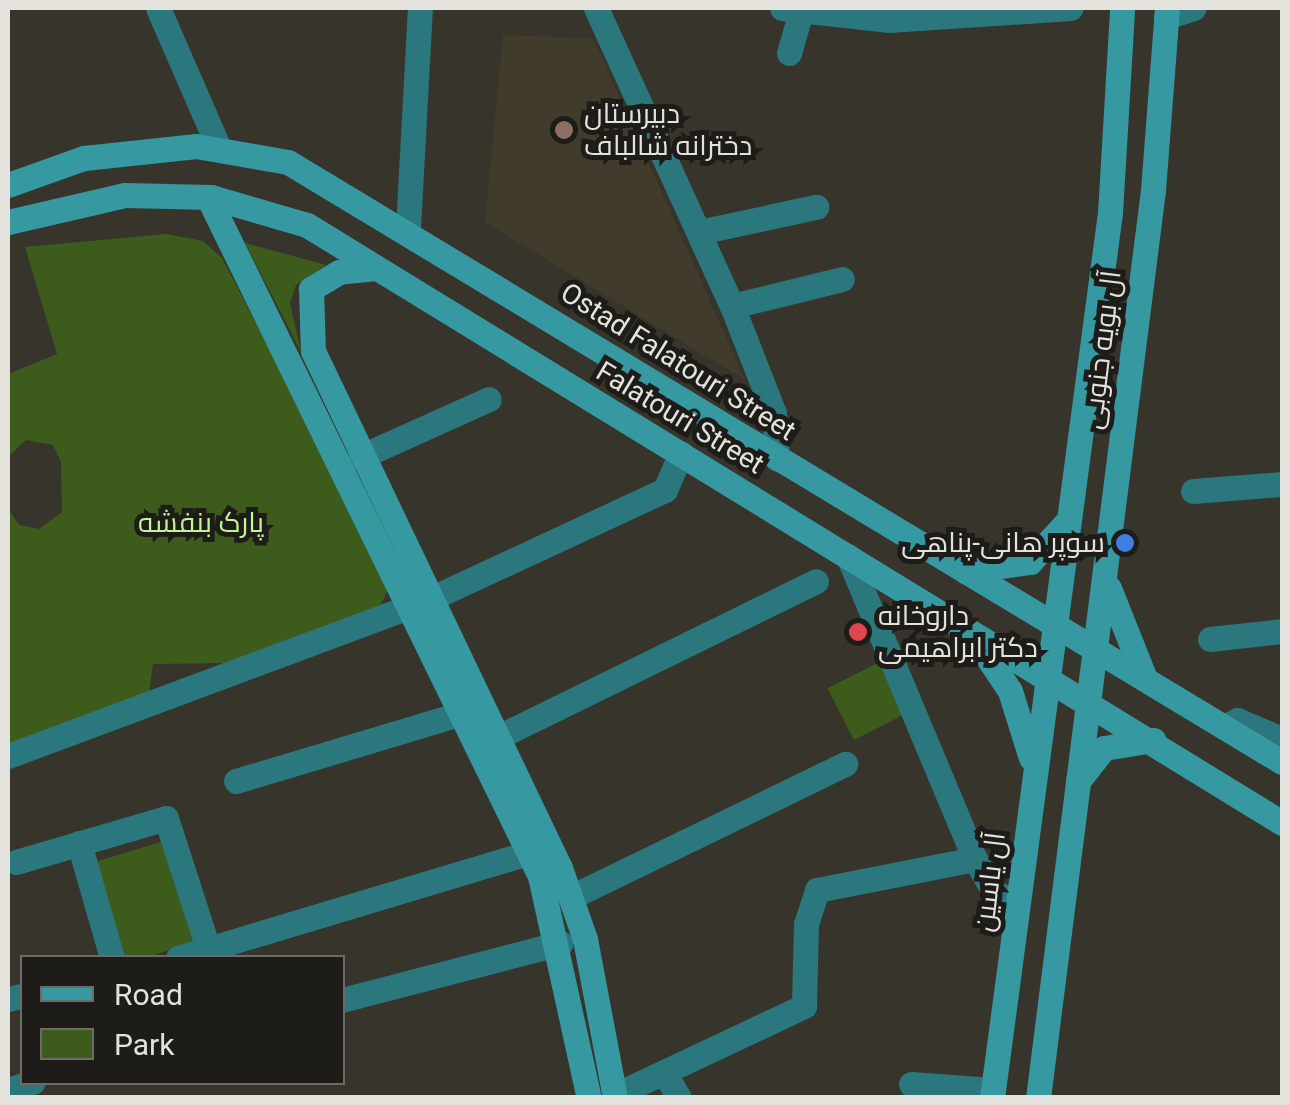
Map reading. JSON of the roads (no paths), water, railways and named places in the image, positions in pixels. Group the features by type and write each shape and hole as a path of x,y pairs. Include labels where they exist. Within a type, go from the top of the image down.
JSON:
{"main road":[{"name":"آل بویه جنوبی","path":"1046,674 1110,213 1122,8"},
{"name":"آل بویه جنوبی","path":"1087,699 1127,387 1167,12"},
{"name":"Ostad Falatouri Street","path":"8,185 84,158 220,148 288,162 408,228 777,458 1282,762"},
{"name":"Falatouri Street","path":"8,222 126,195 208,196 307,226 1087,699 1282,822"},
{"path":"208,196 498,738 571,897 606,1097"},
{"path":"376,268 339,272 311,289 314,351 330,422 360,457 422,602 463,713 529,853 606,1097"},
{"path":"1086,384 1127,387"},
{"path":"964,570 1030,562 1068,520"},
{"path":"1104,566 1116,625 1146,680"},
{"path":"961,622 1010,691 1034,770"},
{"name":"آل یاسین","path":"993,1094 1046,674"},
{"path":"1038,1098 1087,699"},
{"path":"1075,786 1104,748 1153,740"},
{"path":"1024,849 1050,832 1066,858"}],"street":[{"path":"158,8 220,148"},
{"path":"408,228 420,8"},
{"path":"596,8 732,306 774,412 777,458"},
{"path":"782,8 906,20 1071,8"},
{"path":"790,53 802,8"},
{"path":"1167,12 1194,8"},
{"path":"699,232 816,207"},
{"path":"732,306 842,279"},
{"path":"360,457 489,399"},
{"path":"8,756 422,602 664,490 680,452"},
{"path":"1192,491 1282,484"},
{"path":"848,556 975,859 996,893 1017,902"},
{"path":"498,738 816,581"},
{"path":"1210,639 1282,631"},
{"path":"236,781 463,713"},
{"path":"1224,726 1238,720 1282,739"},
{"path":"571,897 845,764"},
{"path":"16,862 166,818 208,948"},
{"path":"80,843 111,955"},
{"path":"187,955 529,853"},
{"path":"606,1097 804,1006 806,924 817,890 975,859"},
{"path":"345,999 560,943"},
{"path":"664,1072 679,1098"},
{"path":"911,1084 993,1094"}],"place":[{"name":"دبیرستان دخترانه شالباف","path":"564,130"},
{"name":"سوپر هانی-پناهی","path":"1125,543"},
{"name":"داروخانه دکتر ابراهیمی","path":"858,632"}],"park label":[{"name":"پارک بنفشه","path":"201,523"}]}
